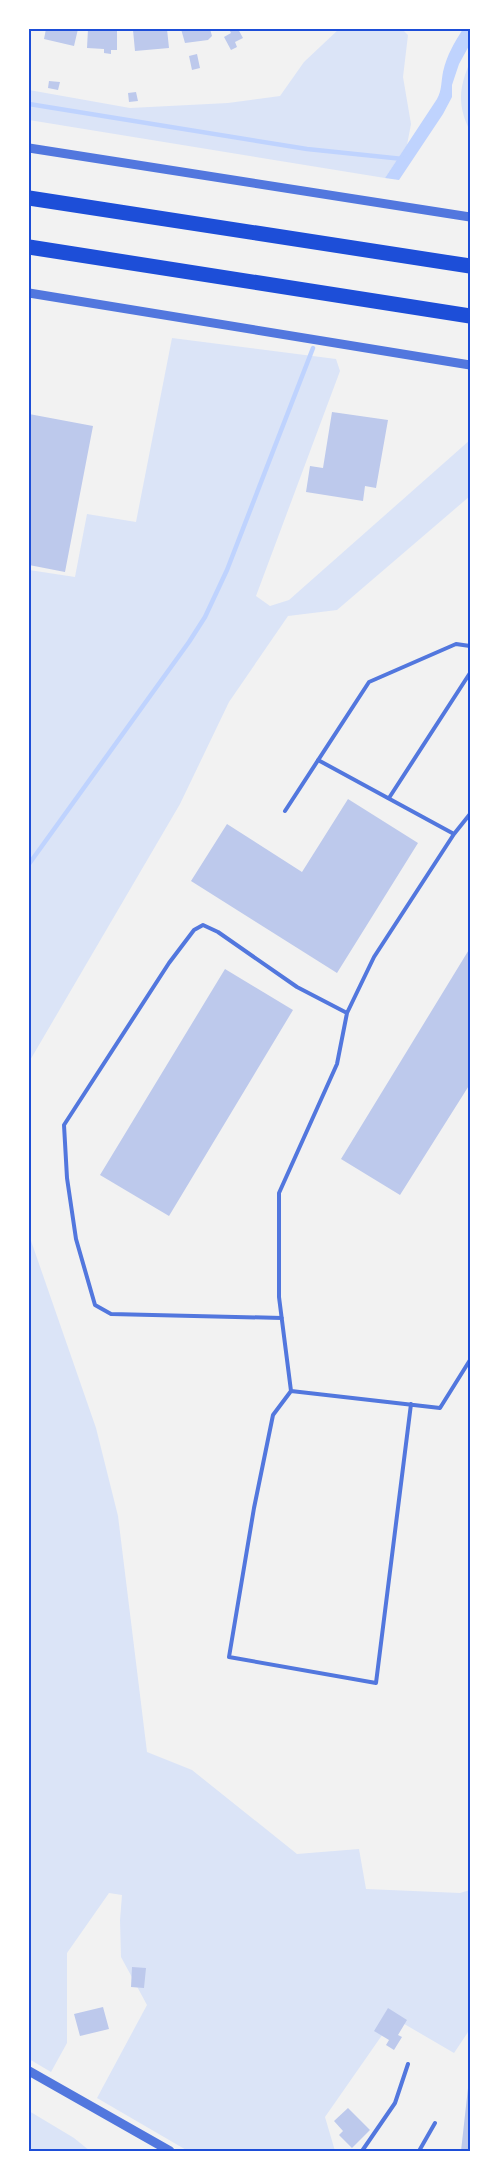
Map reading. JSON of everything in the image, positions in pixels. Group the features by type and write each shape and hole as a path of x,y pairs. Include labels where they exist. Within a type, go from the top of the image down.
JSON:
{"highway":[{"path":"29,198 470,266"},
{"path":"29,247 470,316"}],"street":[{"path":"29,148 470,216"},
{"path":"29,293 470,365"},
{"path":"29,2070 170,2151"}],"lane":[{"path":"285,811 369,682 456,644 470,646"},
{"path":"388,798 470,673"},
{"path":"318,760 454,834"},
{"path":"411,1404 376,1683 229,1657 273,1415 291,1391 279,1297 279,1193 337,1064 347,1013 374,957 454,834 470,814"},
{"path":"282,1318 112,1314 95,1306 76,1239 67,1178 64,1125 168,963 194,930 203,925 218,932 298,987 347,1013"},
{"path":"291,1391 440,1408 470,1360"},
{"path":"362,2151 395,2103 408,2064"},
{"path":"419,2151 435,2123"}],"shaded area":[{"path":"339,29 402,29 408,35 403,77 411,124 407,145 385,178 29,120 29,90 130,108 228,103 280,96 304,62"},
{"path":"470,62 470,131 463,113 461,96"},
{"path":"172,338 336,359 340,371 256,596 270,606 289,600 470,440 470,496 337,610 288,616 229,702 180,804 29,1062 29,570 75,577 87,514 136,522"},
{"path":"29,1235 96,1428 118,1516 147,1752 192,1770 297,1854 359,1849 366,1889 460,1893 470,1890 470,2029 454,2053 394,2018 325,2117 335,2151 188,2151 97,2098 147,2005 121,1957 120,1920 122,1895 109,1893 67,1953 67,2043 51,2072 29,2059"},
{"path":"29,2111 74,2138 90,2151 29,2151"}],"water":[{"path":"463,29 470,29 470,44 459,64 452,85 452,97 443,114 399,180 385,178 439,96 447,60"}],"building":[{"path":"46,29 78,29 74,46 44,39"},
{"path":"88,29 117,29 117,50 111,50 111,54 104,53 104,49 87,48"},
{"path":"167,29 169,48 135,51 133,30"},
{"path":"181,29 210,29 212,36 208,40 185,43"},
{"path":"229,29 238,29 243,38 235,42 237,47 231,50 224,37 231,33"},
{"path":"197,54 200,68 192,70 189,56"},
{"path":"49,81 60,82 58,90 48,88"},
{"path":"136,92 138,101 129,102 128,93"},
{"path":"332,412 388,420 376,488 365,486 363,501 306,492 310,466 323,468"},
{"path":"29,414 93,426 65,572 29,565"},
{"path":"348,799 418,843 337,973 191,881 227,824 302,872"},
{"path":"470,948 470,1084 400,1195 341,1159"},
{"path":"225,969 293,1010 169,1216 100,1175"},
{"path":"132,1967 146,1968 144,1988 131,1987"},
{"path":"103,2007 109,2029 80,2036 74,2014"},
{"path":"388,2008 407,2020 398,2035 402,2037 394,2050 386,2045 389,2040 374,2031"},
{"path":"469,2079 470,2151 461,2151"},
{"path":"348,2108 370,2130 352,2148 339,2135 343,2131 334,2121"}],"waterway":[{"path":"29,104 307,149 403,159"},
{"path":"29,864 205,617 227,570 313,348"}]}
